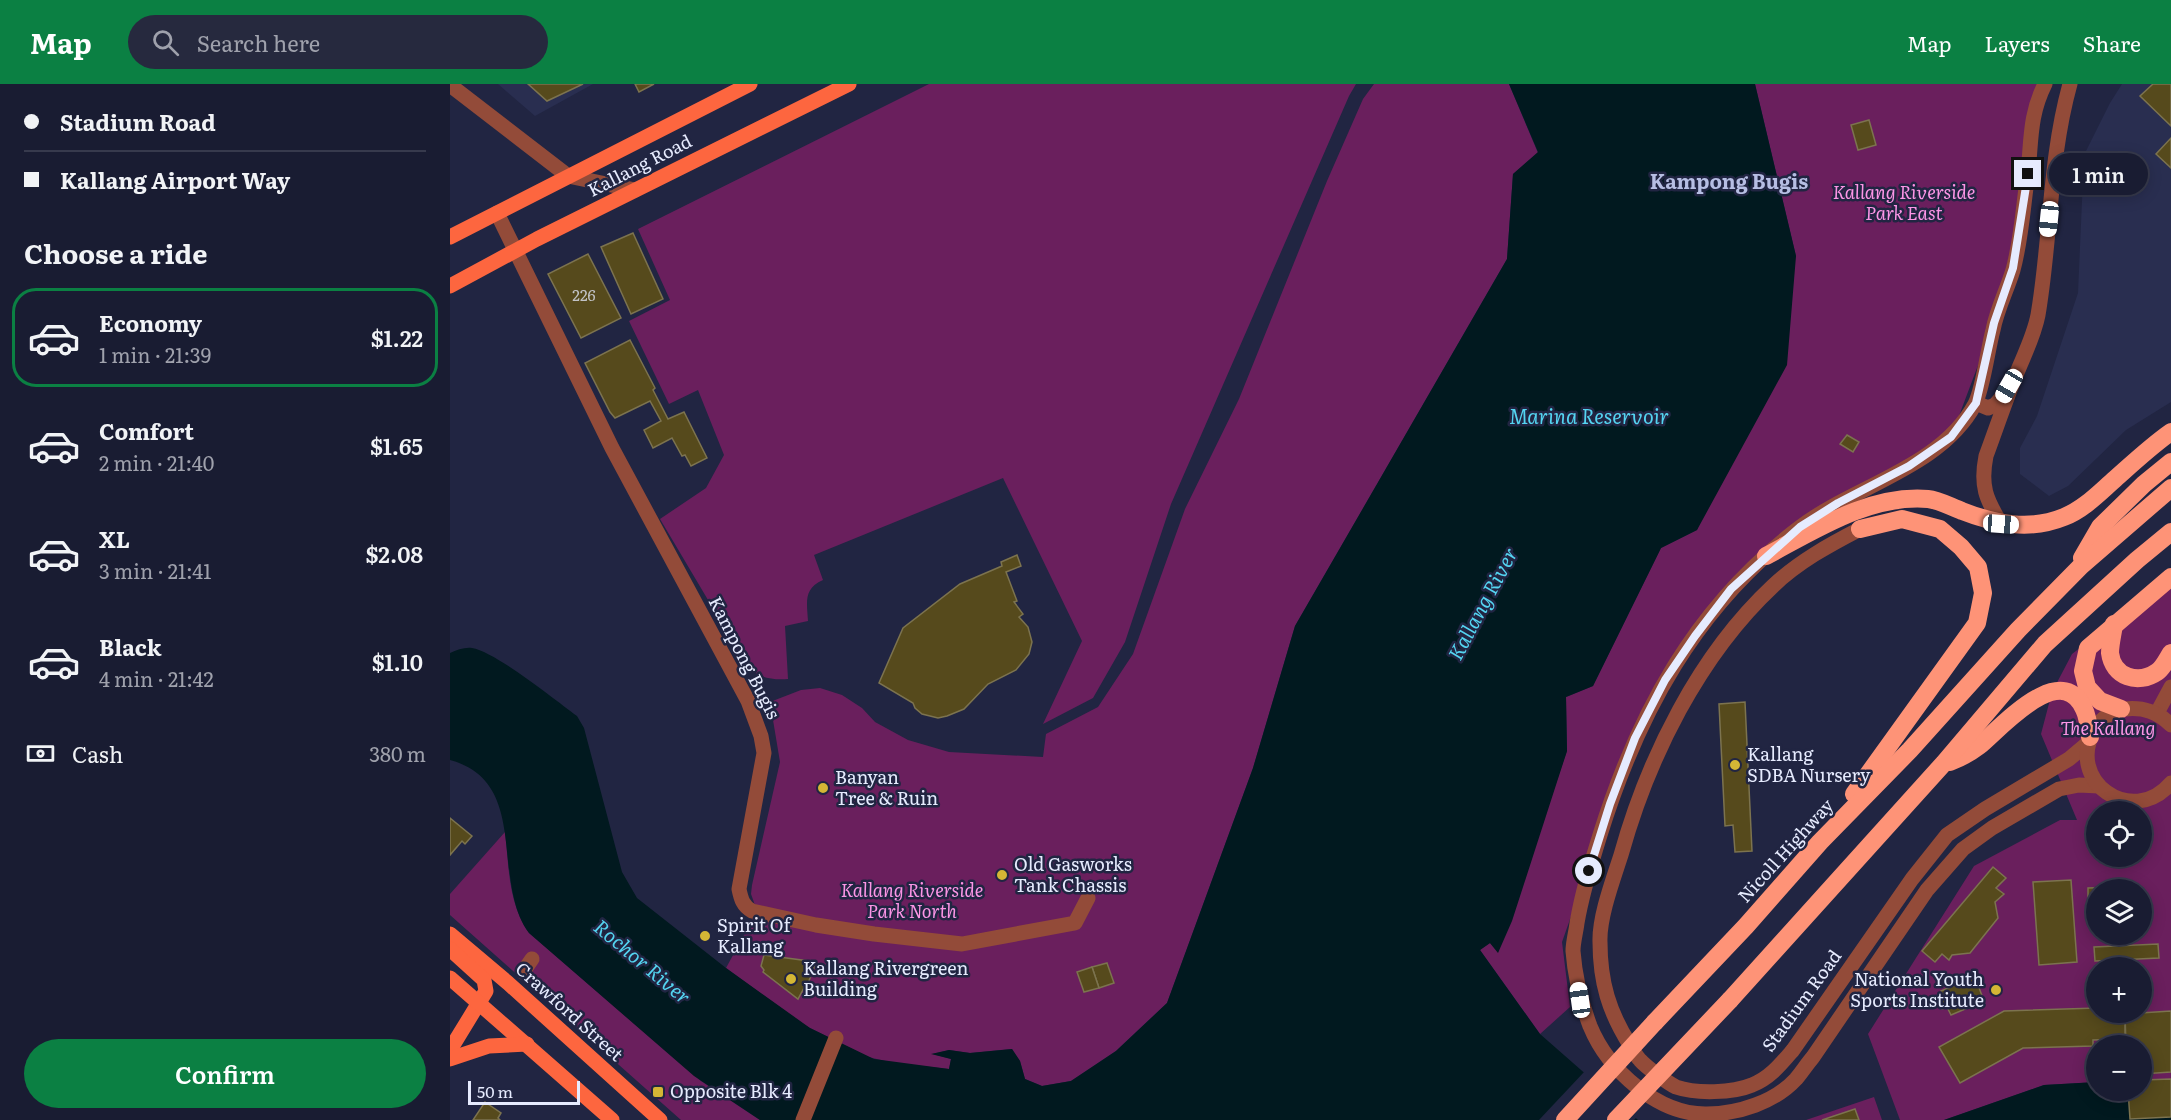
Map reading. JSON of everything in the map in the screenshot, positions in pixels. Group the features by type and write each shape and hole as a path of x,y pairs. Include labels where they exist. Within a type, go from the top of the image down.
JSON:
{"highway":[{"path":"1766,556 1824,525 1898,498 1930,499 2001,524 2030,526 2064,517 2087,504 2171,432"},
{"path":"2081,566 2082,559 2100,527 2144,484 2171,462"},
{"name":"Nicoll Highway","path":"1565,1120 1746,926 1820,842 1910,750 2018,630 2081,566 2171,488"},
{"path":"1820,842 1977,623 1983,593 1978,567 1961,547 1940,529 1902,519 1860,529"},
{"path":"1616,1120 1730,1000 1944,763 2045,644 2171,532"},
{"path":"2121,709 2100,701 2087,687 2083,671 2088,648 2171,577"},
{"path":"2114,624 2110,654 2116,668 2126,677 2142,680 2158,672 2171,653"},
{"path":"1944,763 1960,758 1978,747 2002,724 2027,705 2043,694 2056,691 2073,695 2084,709 2089,740"}],"main road":[{"name":"Kallang Road","path":"450,237 750,84"},
{"name":"Kallang Road","path":"450,286 516,250 849,84"},
{"name":"Crawford Street","path":"450,934 660,1120"},
{"path":"450,949 484,980 486,991 450,1050"},
{"path":"450,978 612,1120"},
{"path":"450,1059 489,1046 526,1044"}],"street":[{"path":"1976,403 1988,408 2002,398 2028,349 2037,318 2056,159 2070,84"},
{"path":"450,85 568,176 635,190"},
{"path":"2043,86 2031,120 2028,174 2013,268 1994,323 1976,403 1951,437 1909,466 1838,503 1800,527 1731,589 1665,680 1635,738 1610,804 1582,894 1573,948 1580,1000 1594,1034 1626,1076 1660,1103 1691,1114 1723,1114 1764,1102 1794,1082 1927,891 1963,849 1992,828 2059,789 2079,785 2099,786"},
{"name":"Kampong Bugis","path":"497,213 612,448 748,701 756,721 764,753 739,889 745,907 752,911 816,925 962,944 1075,923 1088,898"},
{"path":"2001,524 1988,502 1982,482 1983,468 2016,374"},
{"name":"Stadium Road","path":"1860,529 1820,550 1773,585 1730,632 1662,740 1631,819 1608,900 1600,940 1602,978 1616,1022 1640,1060 1675,1086 1698,1092 1723,1091 1752,1086 1774,1072 1799,1041 1912,879 1947,836 1985,809 2069,759 2089,740 2097,725 2108,715 2121,709"},
{"path":"2157,713 2171,687"},
{"path":"2121,709 2139,708 2157,713 2171,725"},
{"path":"2089,740 2087,758 2090,773 2109,795 2137,802 2151,799 2165,791 2171,783"},
{"path":"523,972 532,959"},
{"path":"803,1120 836,1038"}],"shaded area":[{"path":"498,84 593,84 535,116"},
{"path":"2122,84 2171,84 2171,402 2126,430 2068,486 2049,496 2020,474 2020,448 2037,416 2078,293 2084,155"}],"green space":[{"path":"929,84 1356,84 1171,504 1125,642 1093,698 1043,724 1082,641 1003,478 814,555 823,580 809,592 808,621 785,626 788,679 765,677 750,669 746,664 660,519 706,488 724,455 698,390 669,404 629,321 670,300 638,229"},
{"name":"Kallang Riverside Park North","path":"1374,84 1509,84 1538,153 1513,174 1507,259 1295,626 1253,768 1167,1003 1116,1051 1071,1081 1042,1086 1025,1079 1020,1061 1012,1049 970,1053 949,1050 933,1054 951,1059 949,1069 894,1063 868,1057 804,1025 726,968 757,911 751,894 752,885 780,762 770,702 801,690 820,688 842,695 862,708 875,722 908,740 949,752 1043,757 1046,734 1098,707 1133,654 1185,509 1239,399 1327,181 1363,99"},
{"name":"Kallang Riverside Park East","path":"1755,84 2045,84 2028,174 1994,323 1951,437 1731,589 1665,680 1586,874 1562,942 1570,1007 1540,1034 1480,950 1490,943 1498,952 1567,751 1566,697 1593,686 1661,548 1697,530 1796,256"},
{"name":"National Youth Sports Institute","path":"2171,578 2171,1079 2152,1080 2152,1035 2086,1035 2086,1083 2044,1085 1944,1120 1900,1120 1868,1034 1974,866 2060,820 2077,820 2041,734 2052,692 2072,654"},
{"path":"505,832 513,897 522,922 529,933 701,1081 760,1120 681,1120 450,915 450,894"},
{"path":"1874,1097 1882,1120 1806,1120"}],"water":[{"name":"Marina Reservoir","path":"1509,84 1755,84 1796,256 1787,365 1697,530 1661,548 1593,686 1566,697 1567,751 1512,921 1498,953 1490,943 1480,950 1540,1034 1638,1120 760,1120 694,1076 529,933 518,911 500,810 491,789 475,772 450,760 450,653 461,649 472,648 495,658 577,716 584,728 622,872 637,898 726,968 810,1028 874,1059 949,1069 951,1059 931,1054 949,1050 970,1053 1012,1049 1020,1061 1025,1079 1042,1086 1071,1081 1116,1051 1167,1003 1253,768 1295,626 1507,259 1513,174 1538,152"},
{"path":"2171,1079 2171,1120 1944,1120 2044,1085 2086,1083 2086,1101 2152,1101 2152,1086"}],"pier":[{"path":"1585,1071 1638,1116 1634,1120 1539,1120"}],"building":[{"path":"528,84 583,84 547,101"},
{"path":"635,84 654,84 639,92"},
{"path":"2153,84 2171,84 2171,126 2140,96"},
{"path":"1869,120 1876,145 1858,150 1851,125"},
{"path":"2171,138 2171,168 2156,154"},
{"path":"633,233 663,299 631,314 601,247"},
{"path":"588,254 621,318 581,338 548,274"},
{"path":"630,340 668,419 684,412 707,458 691,466 685,455 682,456 672,438 653,448 644,430 661,421 650,401 615,418 610,412 585,363"},
{"path":"1847,435 1859,442 1853,452 1840,444"},
{"path":"1017,555 1021,566 1006,572 1017,601 1014,602 1023,614 1019,617 1028,627 1032,642 1029,654 1016,670 988,684 964,709 938,718 922,714 913,703 879,683 903,628 960,584 1002,566 1001,562"},
{"name":"Kallang SDBA Nursery","path":"1745,702 1752,851 1735,852 1733,825 1725,826 1719,704"},
{"path":"450,818 472,836 465,844 462,841 450,855"},
{"path":"1993,867 2006,878 1996,888 2004,894 1995,902 1998,918 1970,953 1952,955 1949,960 1942,954 1935,962 1922,951"},
{"path":"2071,880 2077,962 2039,965 2033,882"},
{"path":"2158,944 2159,958 2095,957 2094,947"},
{"name":"Kallang Rivergreen Building","path":"764,955 809,961 809,964 815,965 807,986 798,999 763,972 761,966"},
{"path":"1107,963 1114,983 1099,988 1092,967"},
{"path":"1092,967 1099,988 1084,992 1077,972"},
{"path":"1975,977 1984,1001 1951,1015 1947,1007 1942,1009 1939,1002 1944,999 1941,991"},
{"path":"2086,1008 2086,1023 2125,1023 2125,1035 2086,1035 2086,1046 2023,1048 1960,1083 1939,1047 2004,1011"},
{"path":"2171,1011 2171,1072 2152,1073 2152,1035 2126,1035 2125,1023 2152,1023 2152,1012"},
{"path":"2171,1079 2171,1117 2130,1119 2129,1101 2152,1101 2152,1080"},
{"path":"485,1102 501,1113 498,1118 500,1120 473,1120"},
{"path":"1855,1109 1859,1120 1822,1120"}],"place":[{"name":"Kallang SDBA Nursery","path":"1735,765"},
{"name":"Banyan Tree & Ruin","path":"823,788"},
{"name":"Old Gasworks Tank Chassis","path":"1002,875"},
{"name":"Spirit Of Kallang","path":"705,936"},
{"name":"Kallang Rivergreen Building","path":"791,979"},
{"name":"National Youth Sports Institute","path":"1996,990"},
{"name":"Opposite Blk 4","path":"658,1092"}],"district":[{"name":"Kampong Bugis","path":"1729,182"}],"route":[{"path":"1589,871 1610,804 1635,738 1665,680 1709,616 1731,589 1800,527 1838,503 1909,466 1951,437 1976,403 1994,323 2013,268 2028,174"}],"water label":[{"name":"Kallang River","path":"1483,604"},
{"name":"Rochor River","path":"642,962"}],"park label":[{"name":"The Kallang","path":"2108,729"}]}
